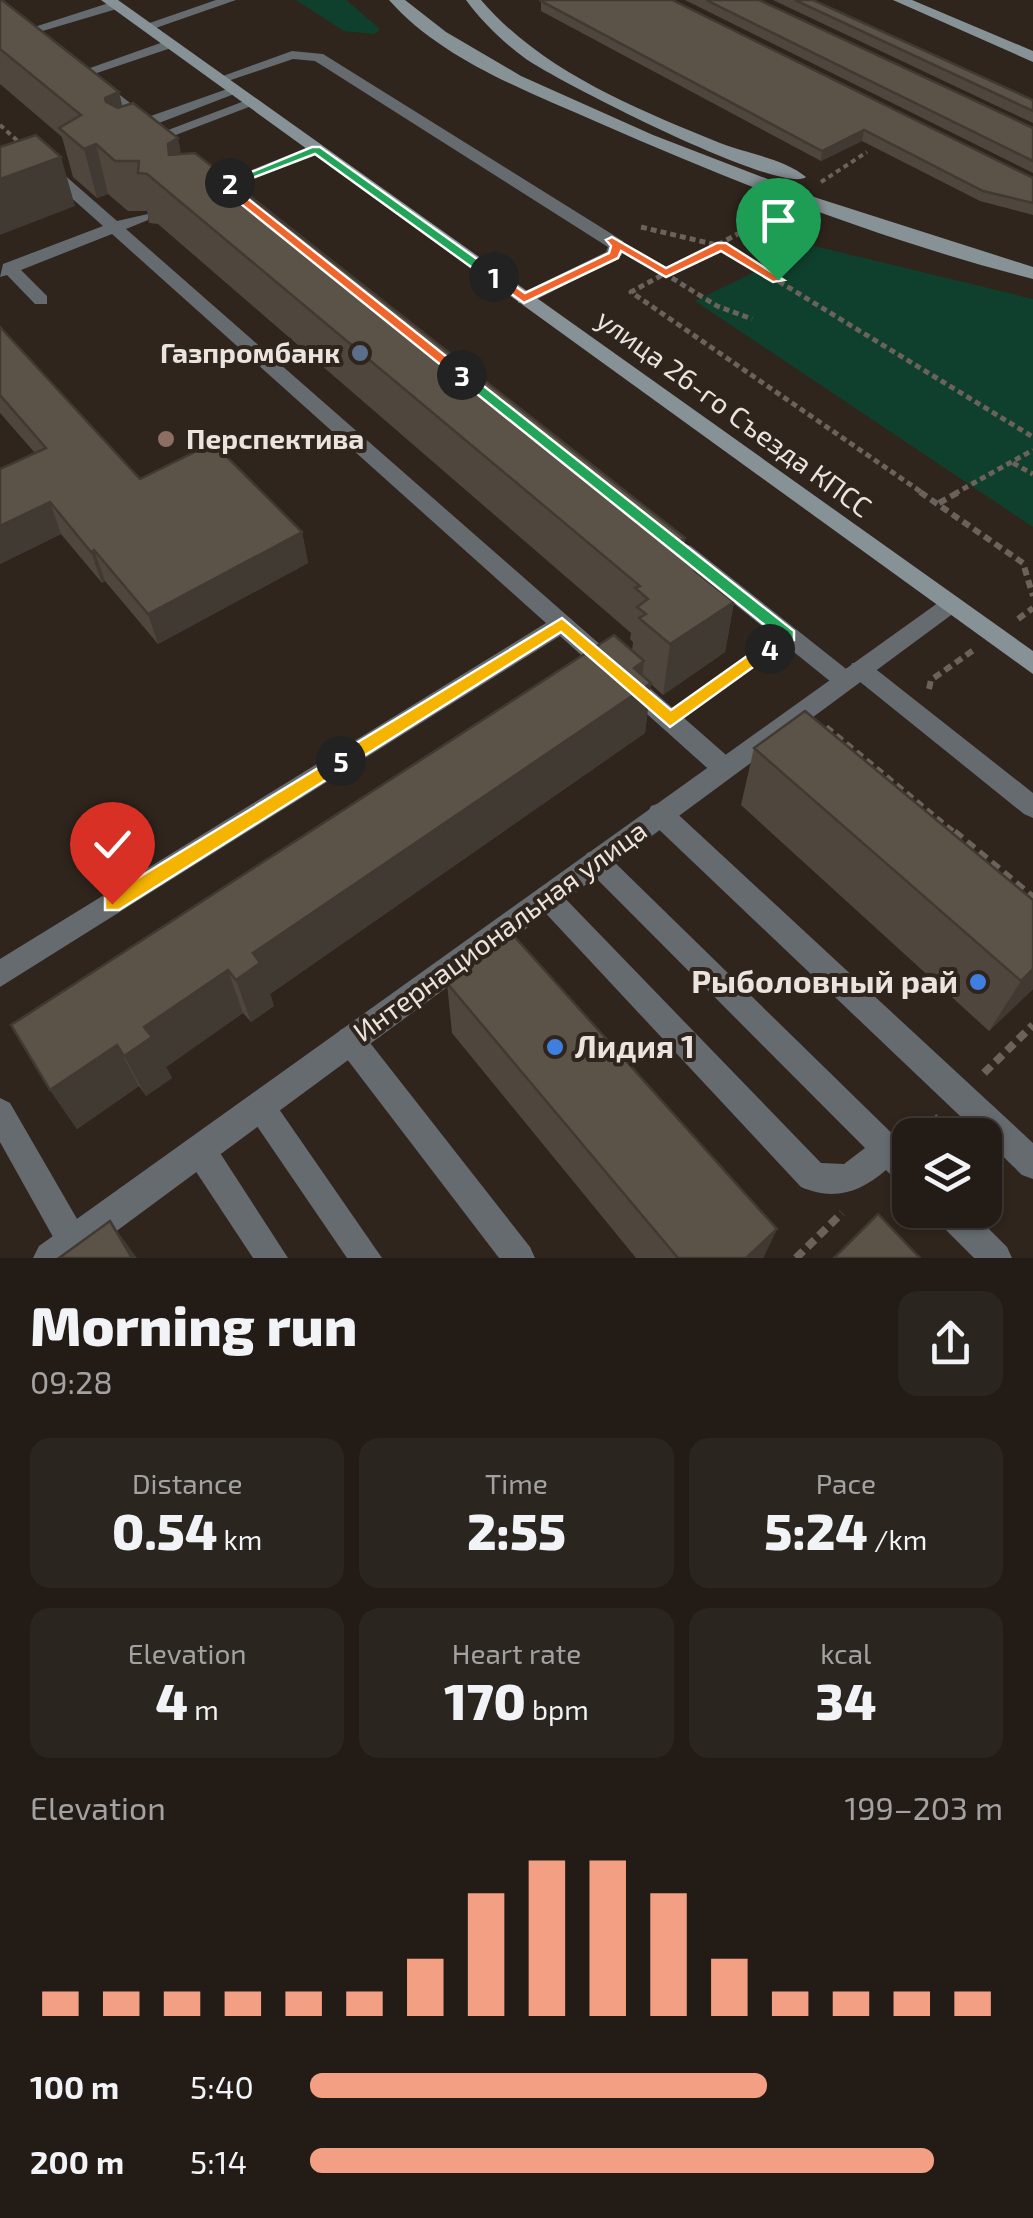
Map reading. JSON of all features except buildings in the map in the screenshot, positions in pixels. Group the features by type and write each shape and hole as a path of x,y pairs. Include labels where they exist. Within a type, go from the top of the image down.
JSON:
{"main road":[{"path":"396,0 430,28 499,69 551,96 696,158 852,214 1033,272"},
{"path":"473,0 501,34 550,69 627,108 784,173 1033,254"},
{"path":"900,0 1033,57"},
{"name":"улица 26-го Съезда КПСС","path":"112,2 1033,664"}],"street":[{"name":"Интернациональная улица","path":"62,1250 949,604"}],"lane":[{"path":"145,27 229,0"},
{"path":"29,31 112,2"},
{"path":"14,19 42,41"},
{"path":"169,44 76,68 146,123 243,97"},
{"path":"219,80 292,54 318,57 617,245 614,256 524,299"},
{"path":"128,148 170,142 243,97"},
{"path":"188,199 316,149"},
{"path":"53,171 724,768"},
{"path":"41,300 5,270 142,217"},
{"path":"668,540 788,636 910,708 1033,807"},
{"path":"0,974 562,624"},
{"path":"660,814 1033,1164"},
{"path":"596,861 892,1156"},
{"path":"547,897 812,1176 829,1183 851,1180 886,1150"},
{"path":"350,1040 519,1258"},
{"path":"260,1106 366,1258"},
{"path":"0,1113 62,1250"},
{"path":"200,1150 272,1258"},
{"path":"966,1228 996,1258"}],"path":[{"path":"0,126 53,171"},
{"path":"779,209 752,230 631,292 1023,563 1033,596"},
{"path":"641,227 721,246 1033,437"},
{"path":"612,240 717,306 752,319"},
{"path":"939,503 1033,450"},
{"path":"1012,462 1033,474"},
{"path":"910,708 927,695 932,680 1033,608"},
{"path":"670,720 788,636"},
{"path":"804,709 1033,898"},
{"path":"960,1096 1033,1025"}],"green space":[{"path":"296,0 346,0 380,29 374,34 344,31"},
{"path":"802,243 1033,299 1033,527 695,301 761,269"}],"place":[{"name":"Газпромбанк","path":"360,353"},
{"name":"Перспектива","path":"166,439"},
{"name":"Рыболовный рай","path":"978,982"},
{"name":"Лидия 1","path":"555,1047"}],"route":[{"path":"112,904 562,624 670,720 788,636 224,185 316,149 524,299 614,256 618,252 612,240 666,274 721,246 778,280"}]}
